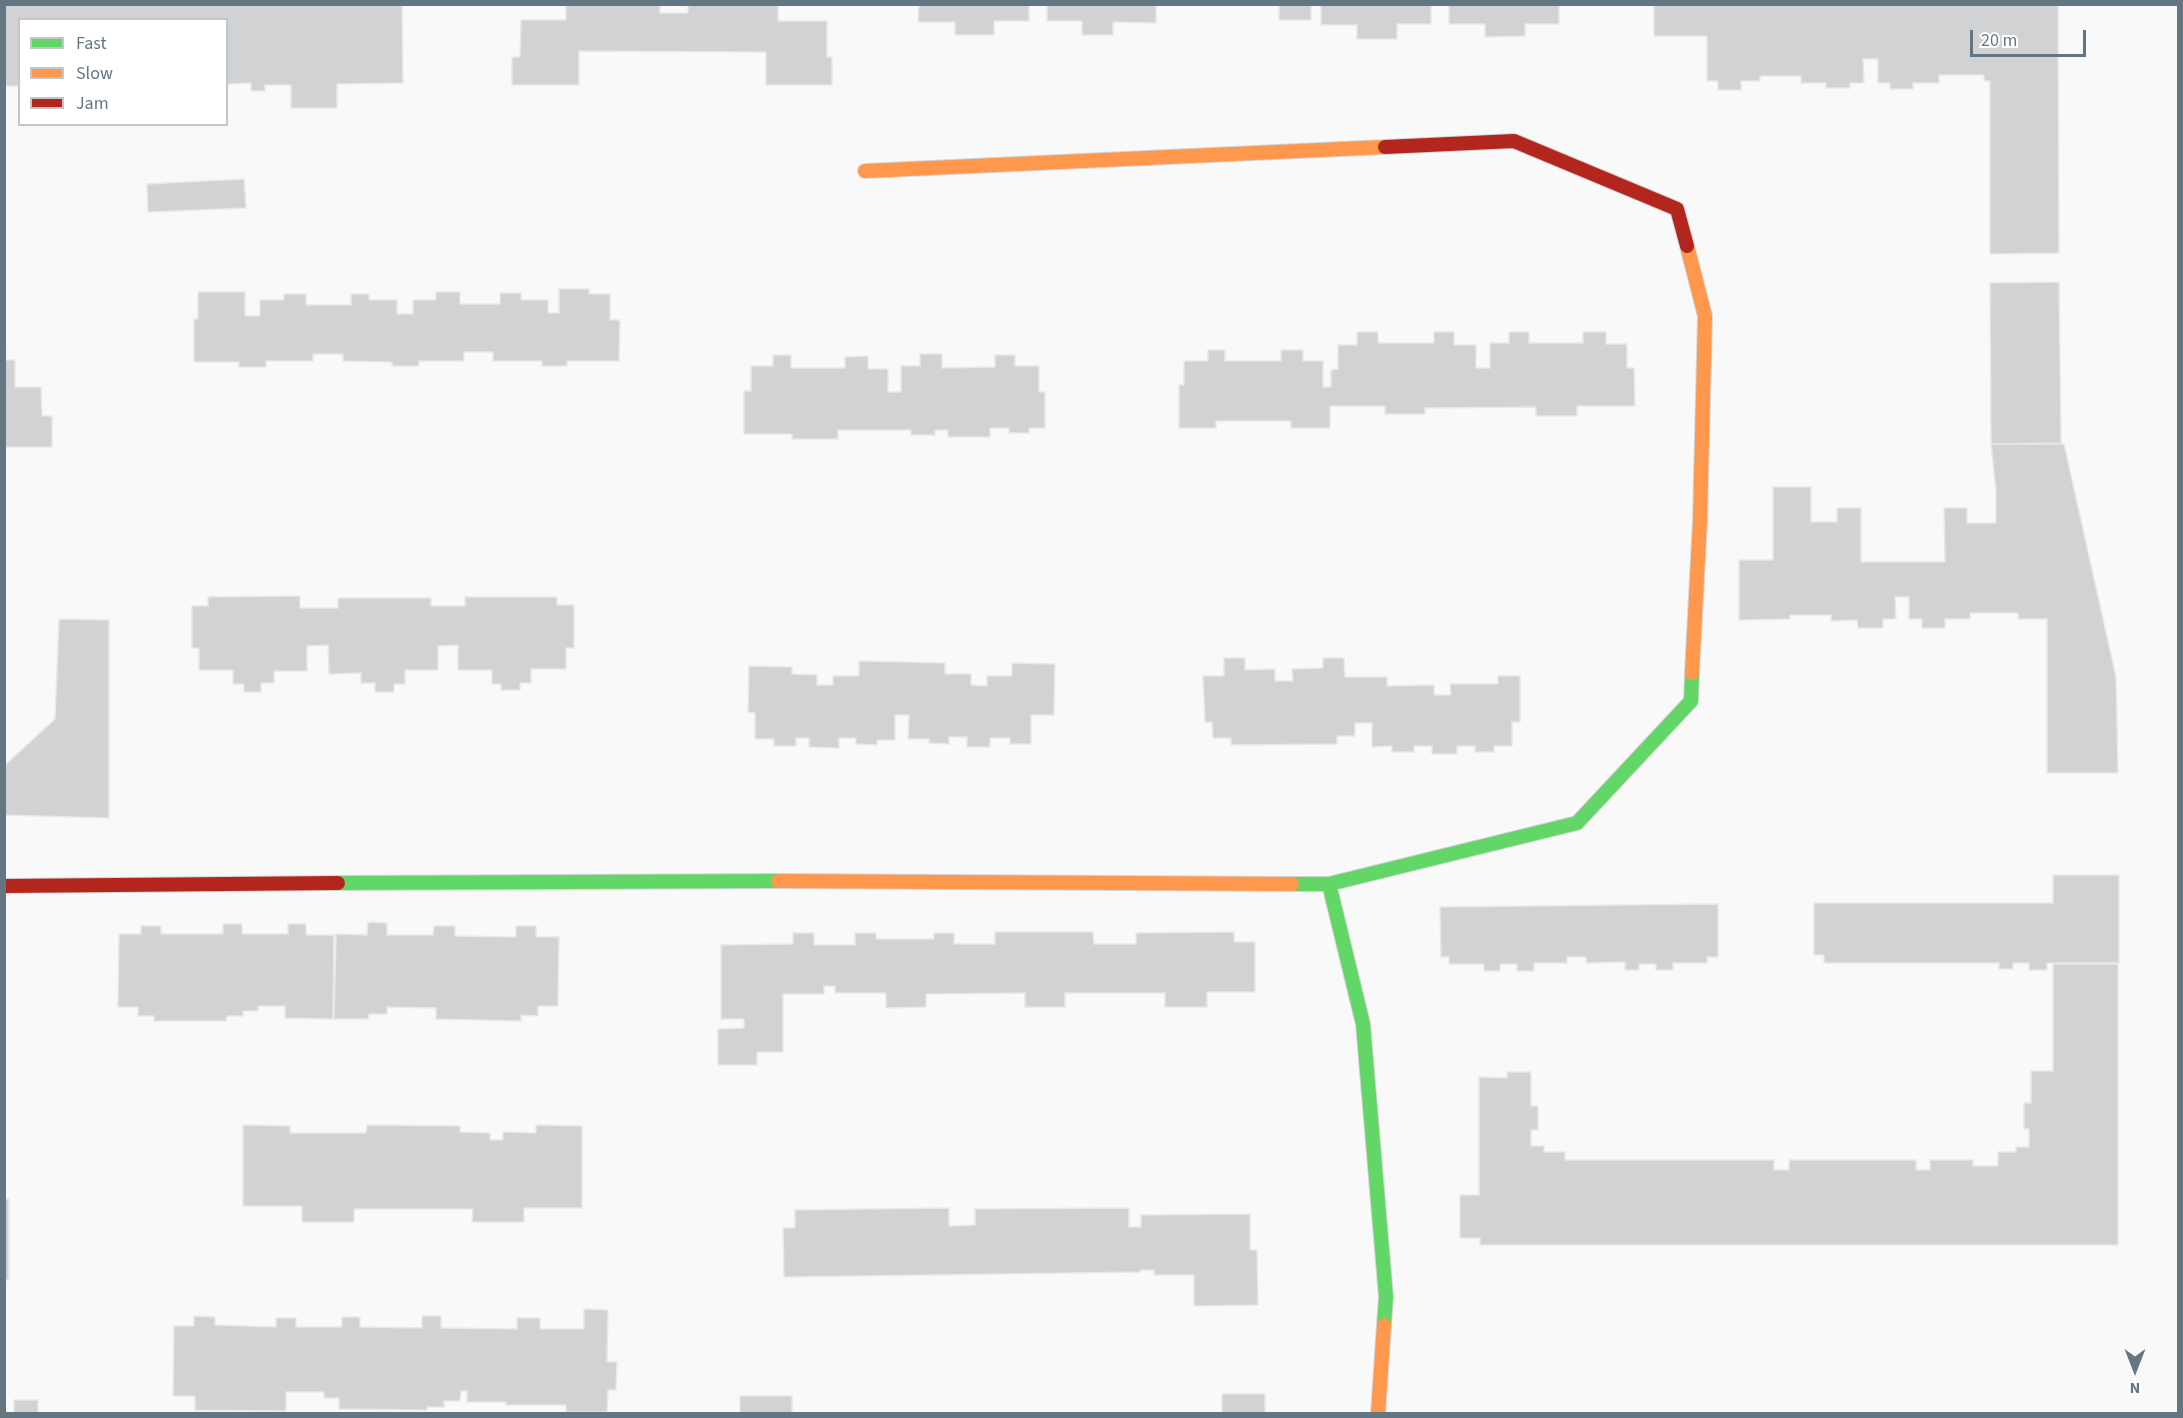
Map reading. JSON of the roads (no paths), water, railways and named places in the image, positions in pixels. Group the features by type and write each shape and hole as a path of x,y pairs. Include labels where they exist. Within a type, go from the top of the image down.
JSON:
{"street":[{"path":"4,886 680,880 1329,884 1577,823 1691,701 1700,520 1705,316 1677,209 1514,141 865,171"},
{"path":"1329,884 1363,1024 1386,1296 1378,1413"}]}
